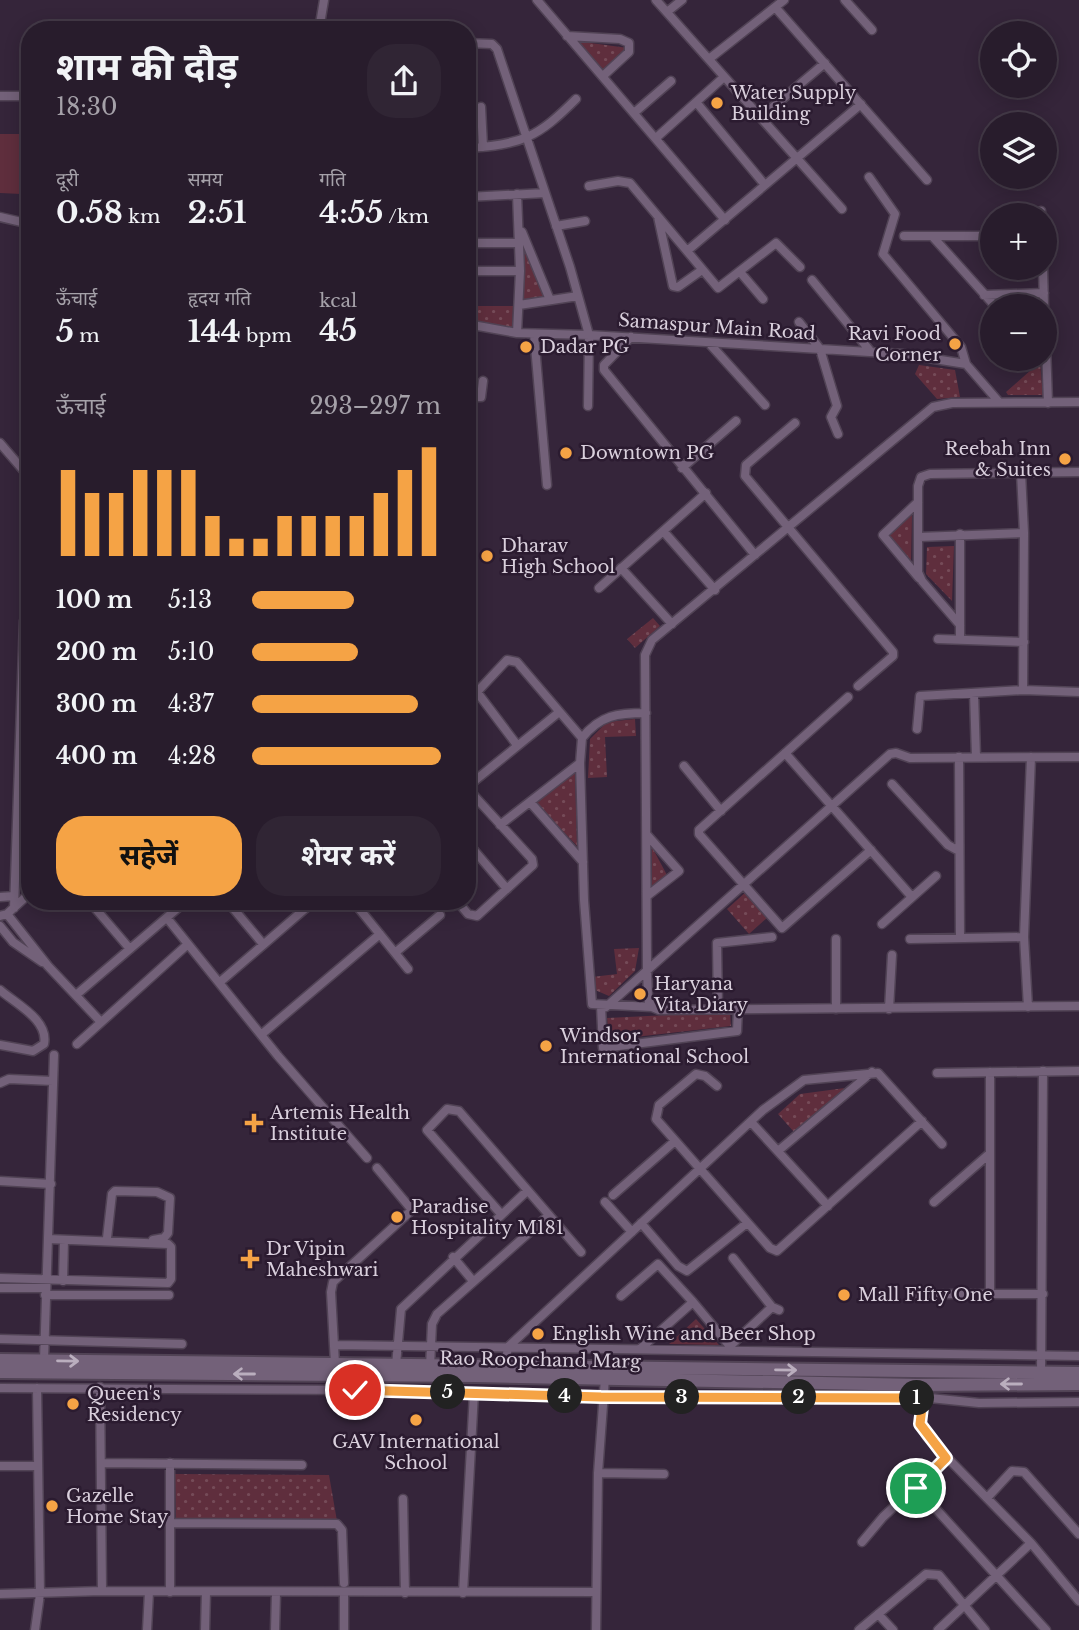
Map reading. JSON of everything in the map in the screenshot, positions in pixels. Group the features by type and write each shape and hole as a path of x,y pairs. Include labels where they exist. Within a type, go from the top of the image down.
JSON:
{"main road":[{"name":"Rao Roopchand Marg","path":"0,1360 44,1360 111,1367 430,1371 605,1378 741,1375 919,1394 1079,1373"},
{"name":"Rao Roopchand Marg","path":"0,1372 111,1367 335,1364 396,1365 430,1371 505,1367 741,1375 1050,1377 1079,1384"},
{"path":"1050,1377 1079,1366"},
{"path":"1050,1377 1079,1391"}],"street":[{"path":"320,21 324,0"},
{"path":"656,0 842,209"},
{"path":"667,12 682,0"},
{"path":"709,60 784,0"},
{"path":"845,0 872,30"},
{"path":"542,2 567,36 725,220"},
{"path":"775,7 927,180"},
{"path":"567,36 620,39 629,43 629,52 603,76"},
{"path":"476,43 492,44 497,49 578,296 589,335 589,406"},
{"path":"761,117 825,63"},
{"path":"656,138 724,77"},
{"path":"634,113 671,81"},
{"path":"0,96 21,95"},
{"path":"476,147 526,140 546,129 576,99"},
{"path":"696,102 765,185"},
{"path":"687,251 861,104"},
{"path":"481,107 483,147"},
{"path":"869,177 895,214 883,254 961,347 965,364 999,402"},
{"path":"589,186 618,181 630,183 721,289 776,243 800,267"},
{"path":"476,196 545,193"},
{"path":"517,194 520,271 517,333"},
{"path":"658,216 673,286 678,287 702,270"},
{"path":"0,217 21,222"},
{"path":"556,226 585,221"},
{"path":"519,227 550,300"},
{"path":"904,236 980,236"},
{"path":"933,237 983,294"},
{"path":"476,243 519,243"},
{"path":"476,271 520,271"},
{"path":"740,272 763,299"},
{"path":"812,280 872,352"},
{"path":"1014,294 1044,293 1043,280"},
{"path":"519,305 578,296"},
{"path":"799,322 820,349 837,407 831,417 838,434"},
{"name":"Samaspur Main Road","path":"476,326 517,333 872,352 965,364"},
{"path":"534,334 547,485"},
{"path":"631,337 604,365 604,370 755,555"},
{"path":"709,342 765,405"},
{"path":"1046,371 1048,402"},
{"path":"476,397 481,397 483,381"},
{"path":"652,1007 648,999 647,968 648,647 672,624 933,407 952,403 1079,402"},
{"path":"682,468 736,421"},
{"path":"795,423 743,470 787,528 893,652 893,656 858,686"},
{"path":"0,443 21,468"},
{"path":"919,578 918,480 925,475 1079,472"},
{"path":"1021,474 1024,533 1023,690"},
{"path":"598,588 706,494"},
{"path":"918,502 883,535 960,625"},
{"path":"664,533 715,590"},
{"path":"919,537 1024,533"},
{"path":"960,534 960,639"},
{"path":"621,568 672,624"},
{"path":"938,639 1024,642"},
{"path":"517,746 477,692 507,660 517,662 582,738"},
{"path":"917,729 920,696 1023,690 1079,692"},
{"path":"974,692 976,757"},
{"path":"848,698 698,830 699,837 782,928 871,850"},
{"path":"476,780 558,713"},
{"path":"646,713 611,714 582,738 580,763 583,862 592,1004 652,1007 659,1010 1079,1006"},
{"path":"7,913 14,896 21,728"},
{"path":"785,753 912,897"},
{"path":"738,1009 737,1031 603,1048 604,1006 890,754 896,753 910,758 1079,757"},
{"path":"959,757 960,937"},
{"path":"1028,1007 1024,937 1031,757"},
{"path":"500,825 580,763"},
{"path":"684,766 721,811"},
{"path":"891,784 948,845 959,851"},
{"path":"465,910 468,914 477,916 533,865 532,859 476,798"},
{"path":"530,802 583,862"},
{"path":"18,813 21,810"},
{"path":"18,813 21,818"},
{"path":"647,835 679,871 647,897"},
{"path":"476,853 507,889"},
{"path":"882,924 936,876"},
{"path":"0,897 14,896"},
{"path":"7,913 21,901"},
{"path":"97,910 130,949"},
{"path":"76,995 176,910"},
{"path":"235,910 263,944"},
{"path":"220,982 303,910"},
{"path":"360,910 408,969"},
{"path":"7,913 48,966 100,1021"},
{"path":"396,952 440,915"},
{"path":"167,918 367,1158"},
{"path":"0,926 13,942 48,966"},
{"path":"262,1034 380,934"},
{"path":"718,1009 717,943 772,937"},
{"path":"910,939 1024,937"},
{"path":"836,939 836,1009"},
{"path":"76,1044 188,944"},
{"path":"890,1009 892,955"},
{"path":"0,990 39,1022 46,1037 44,1044 33,1051 0,1045"},
{"path":"44,1360 54,1055"},
{"path":"778,1151 872,1071"},
{"path":"505,1367 508,1346 751,1122 797,1083 872,1071 883,1077 942,1144"},
{"path":"937,1073 1079,1071"},
{"path":"990,1072 990,1293"},
{"path":"1043,1072 1043,1355 1050,1377"},
{"path":"717,1086 705,1076 696,1074 659,1105 656,1119 747,1223 770,1248 777,1251 922,1121"},
{"path":"0,1083 9,1079 53,1081"},
{"path":"501,1214 427,1130 447,1109 459,1111 581,1252"},
{"path":"751,1122 828,1206"},
{"path":"613,1195 675,1140"},
{"path":"934,1202 988,1155"},
{"path":"335,1364 331,1292 333,1282 412,1210 376,1168"},
{"path":"0,1181 51,1184"},
{"path":"48,1237 107,1238 164,1238 168,1233 170,1198 157,1192 115,1191 109,1198 107,1238"},
{"path":"396,1365 401,1309 453,1257 527,1191"},
{"path":"605,1202 632,1232"},
{"path":"430,1371 434,1319 549,1215"},
{"path":"641,1223 678,1266 687,1271 747,1223"},
{"path":"0,1278 45,1287 63,1280 168,1283 171,1258 168,1244 48,1237"},
{"path":"63,1280 64,1240"},
{"path":"453,1257 473,1282"},
{"path":"733,1258 775,1308 735,1349"},
{"path":"621,1296 657,1264 735,1349 741,1375"},
{"path":"0,1287 45,1287 169,1295"},
{"path":"912,1294 1043,1294"},
{"path":"640,1349 693,1302"},
{"path":"0,1339 181,1343"},
{"path":"335,1345 923,1350 1079,1356"},
{"path":"596,1630 598,1473 601,1397 605,1378"},
{"path":"0,1388 100,1387 601,1397 919,1394 979,1403 1079,1402"},
{"path":"100,1387 102,1591"},
{"path":"36,1630 40,1594 37,1388"},
{"path":"463,1593 474,1393"},
{"path":"919,1394 920,1424 946,1458 1031,1543 1079,1601"},
{"path":"862,1542 883,1517 946,1458"},
{"path":"102,1463 302,1465"},
{"path":"170,1463 170,1592"},
{"path":"0,1466 38,1466"},
{"path":"987,1498 1012,1471 1018,1469 1024,1472 1079,1534"},
{"path":"598,1473 664,1474"},
{"path":"916,1488 999,1574 1046,1630"},
{"path":"403,1499 405,1593"},
{"path":"170,1523 337,1524 342,1530 344,1630"},
{"path":"938,1630 1031,1543"},
{"path":"859,1630 926,1574 933,1573 939,1575 985,1630"},
{"path":"0,1594 102,1591 276,1593 344,1588 405,1593 596,1592"},
{"path":"147,1630 149,1592"},
{"path":"205,1630 206,1592"},
{"path":"275,1630 276,1593"},
{"path":"878,1614 893,1630"}],"shaded area":[{"path":"576,41 628,48 604,70"},
{"path":"0,134 21,134 21,194 0,193"},
{"path":"525,246 548,299 520,303"},
{"path":"476,306 513,306 512,328 476,322"},
{"path":"919,365 955,370 960,397 937,399 915,374"},
{"path":"1030,371 1041,371 1043,395 1008,395 1006,392"},
{"path":"912,515 911,563 888,535"},
{"path":"954,546 952,601 926,574 927,547"},
{"path":"653,618 660,626 635,648 627,639"},
{"path":"635,719 636,736 605,737 607,777 588,778 590,739 607,722"},
{"path":"575,772 577,846 535,802"},
{"path":"652,847 668,877 652,890"},
{"path":"747,891 769,916 749,934 727,909"},
{"path":"639,948 635,971 609,996 595,990 592,977 617,974 614,949"},
{"path":"730,1012 731,1026 609,1040 607,1018"},
{"path":"845,1088 794,1132 778,1114 800,1094"},
{"path":"696,1319 719,1345 669,1344"},
{"path":"175,1474 329,1475 337,1521 176,1521"}],"place":[{"name":"Water Supply Building","path":"717,103"},
{"name":"Ravi Food Corner","path":"955,344"},
{"name":"Dadar PG","path":"526,347"},
{"name":"Downtown PG","path":"566,453"},
{"name":"Reebah Inn & Suites","path":"1065,459"},
{"name":"Dharav High School","path":"487,556"},
{"name":"Haryana Vita Diary","path":"640,994"},
{"name":"Windsor International School","path":"546,1046"},
{"name":"Artemis Health Institute","path":"254,1123"},
{"name":"Paradise Hospitality M181","path":"397,1217"},
{"name":"Dr Vipin Maheshwari","path":"250,1259"},
{"name":"Mall Fifty One","path":"844,1295"},
{"name":"English Wine and Beer Shop","path":"538,1334"},
{"name":"Queen's Residency","path":"73,1404"},
{"name":"GAV International School","path":"416,1420"},
{"name":"Gazelle Home Stay","path":"52,1506"}],"route":[{"path":"355,1390 601,1397 920,1398 923,1399 920,1424 927,1437 946,1458 916,1488"}]}
